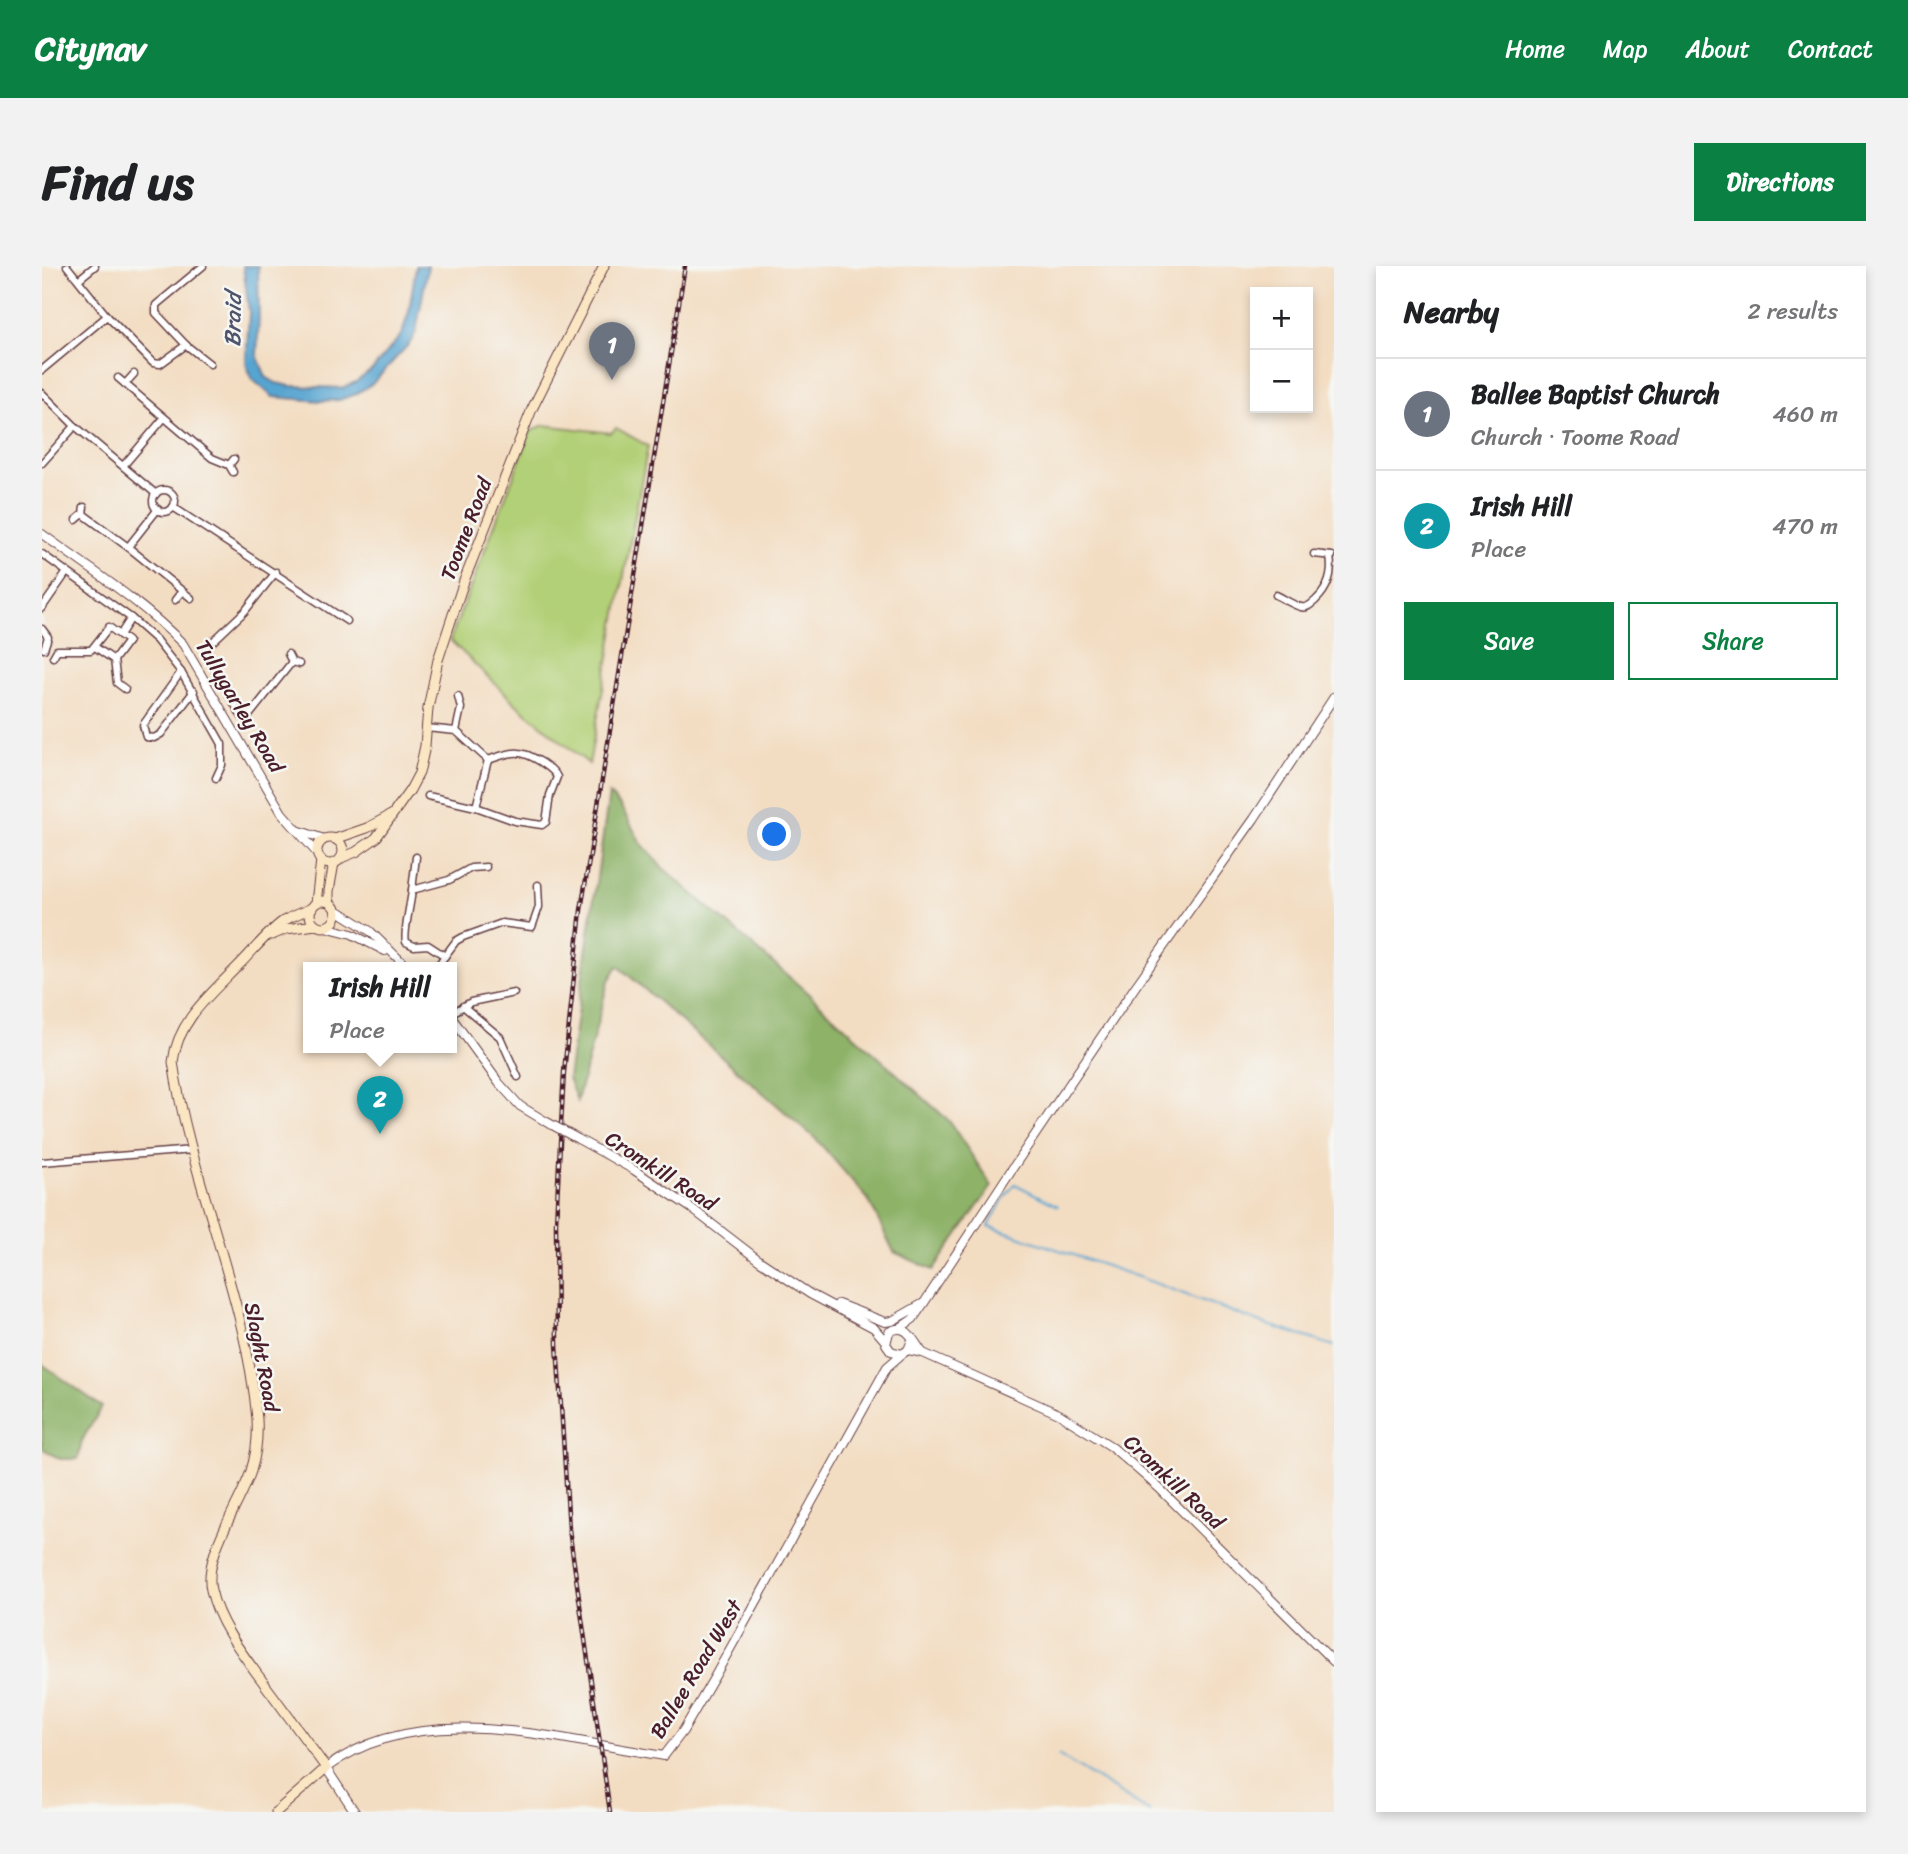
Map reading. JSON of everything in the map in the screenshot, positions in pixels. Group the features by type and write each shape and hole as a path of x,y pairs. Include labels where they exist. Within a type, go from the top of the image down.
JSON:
{"main road":[{"name":"Toome Road","path":"337,861 376,838 419,773 442,646 488,517 532,409 604,266"},
{"name":"Toome Road","path":"335,839 367,828 393,814"},
{"path":"324,839 335,839 343,847 330,881 334,921 321,926 310,915 314,906 318,846 324,839"},
{"path":"319,856 326,863 337,861"},
{"path":"314,906 321,901 332,906"},
{"name":"Slaght Road","path":"314,906 283,921 210,994 183,1028 174,1048 173,1062 193,1150 226,1267 257,1418 257,1438 251,1471 213,1561 210,1586 230,1633 326,1768"},
{"name":"Slaght Road","path":"264,939 286,929 321,926"},
{"path":"276,1812 326,1768"}],"street":[{"path":"67,266 107,316 156,365 186,345"},
{"path":"79,278 95,266"},
{"path":"203,266 156,305 155,309 186,345 208,362 211,352"},
{"path":"42,370 107,316"},
{"path":"125,384 134,374"},
{"path":"118,378 212,458 232,462 233,472"},
{"path":"42,393 75,426 156,494"},
{"path":"124,465 164,418"},
{"path":"42,463 75,426"},
{"path":"162,490 170,491 175,500 173,507 166,512 158,509 154,500 156,494 162,490"},
{"path":"173,507 347,621"},
{"path":"128,547 158,509"},
{"path":"76,520 83,511 191,598"},
{"name":"Tullygarley Road","path":"42,534 135,601 183,643 282,813 319,856"},
{"path":"1276,595 1301,607 1309,606 1324,592 1332,571 1332,556 1314,554"},
{"path":"42,555 131,618 156,640 181,672 222,744 222,765 216,778"},
{"path":"42,608 67,572"},
{"path":"276,572 245,611 205,652 243,718 248,717 295,663 288,654"},
{"path":"174,600 182,591"},
{"path":"120,635 131,618"},
{"path":"53,657 57,650 81,651 95,647 109,627 128,640 114,660 117,683 125,689"},
{"path":"42,629 48,637 44,649"},
{"path":"95,647 114,660"},
{"path":"181,672 143,725 146,737 154,738 161,734 194,691"},
{"path":"456,731 461,708 458,696"},
{"path":"913,1319 911,1337 905,1352 894,1353 888,1346 887,1336 913,1319 1056,1102 1254,819 1334,697"},
{"path":"426,728 456,731 488,760"},
{"path":"428,796 542,825 547,820 551,794 557,780 556,773 524,752 512,752 488,760"},
{"path":"476,807 488,760"},
{"path":"297,830 324,839"},
{"path":"416,857 409,916 404,933 406,942 414,946 428,945 445,956"},
{"path":"412,890 451,880 471,868 486,867"},
{"path":"440,962 456,941 499,924 532,927 539,907 538,885"},
{"path":"332,906 370,931 401,962"},
{"path":"321,926 363,939 396,957"},
{"path":"457,1010 471,1002 514,993"},
{"path":"463,1006 499,1037 518,1077"},
{"name":"Cromkill Road","path":"457,1025 499,1083 520,1106 634,1170 691,1208 760,1261 818,1299 874,1328 888,1346"},
{"path":"42,1162 193,1150"},
{"path":"818,1299 828,1299 885,1322 924,1303"},
{"name":"Cromkill Road","path":"874,1328 896,1329"},
{"path":"896,1329 911,1337"},
{"name":"Cromkill Road","path":"911,1337 923,1353"},
{"name":"Ballee Road West","path":"887,1367 888,1346"},
{"name":"Cromkill Road","path":"905,1352 923,1353 1059,1414 1112,1447 1159,1488 1334,1662"},
{"name":"Ballee Road West","path":"326,1768 349,1752 376,1741 398,1733 422,1729 487,1729 664,1756 683,1731 715,1676 887,1367 905,1352"},
{"name":"Slaght Road","path":"326,1768 355,1812"}],"green space":[{"path":"544,425 611,433 616,428 648,446 589,764 517,705 450,640 531,431"},
{"path":"609,794 621,807 641,843 663,868 803,989 949,1121 992,1186 933,1270 894,1252 868,1199 817,1140 618,966 608,982 577,1101 568,1078"},
{"path":"42,1364 102,1407 82,1440 78,1459 60,1459 42,1448"}],"water":[{"path":"243,266 258,266 257,355 266,377 276,383 342,388 356,382 373,369 402,334 409,311 416,266 428,266 416,332 410,343 373,383 356,394 339,400 321,401 273,397 252,379 246,364 249,312"}],"waterway":[{"path":"1058,1206 1015,1184 1002,1201 989,1226 1334,1346"},
{"path":"1058,1755 1150,1812"}],"railway":[{"path":"610,1812 569,1529 557,1344 556,1223 564,1072 581,910 685,266"}],"place":[{"name":"Ballee Baptist Church","path":"612,380"},
{"name":"Irish Hill","path":"380,1134"}],"water label":[{"name":"Braid","path":"233,320"}]}
